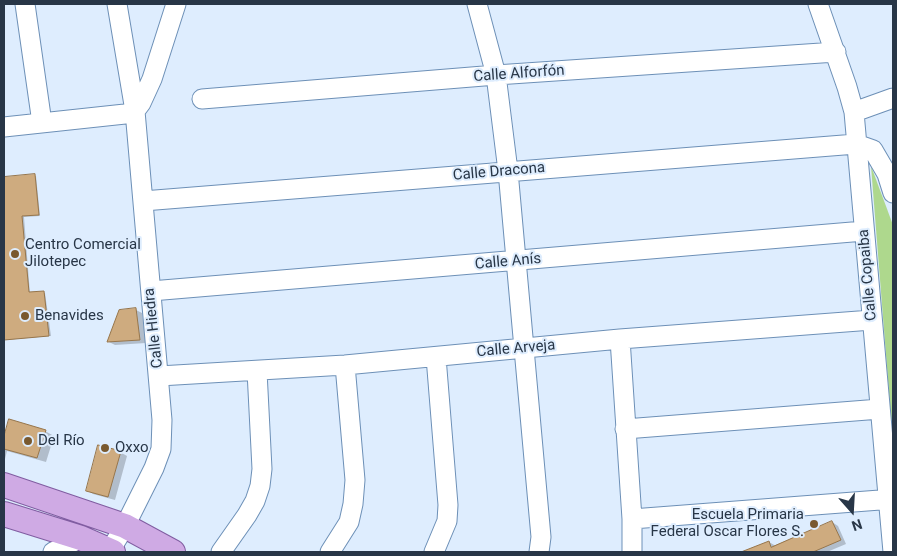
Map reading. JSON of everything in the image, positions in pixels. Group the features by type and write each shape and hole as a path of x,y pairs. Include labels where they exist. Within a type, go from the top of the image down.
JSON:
{"main road":[{"path":"4,485 125,526 173,552"},
{"path":"4,514 81,538 111,552"}],"street":[{"path":"25,4 42,123"},
{"name":"Calle Hiedra","path":"111,552 154,468 161,449 162,420 135,110 117,4"},
{"path":"4,127 125,114 135,110 141,103 152,79 176,4"},
{"path":"477,4 496,75 508,171 541,537 539,552"},
{"name":"Calle Copaiba","path":"818,4 836,52 854,112 880,409 891,500 893,552"},
{"name":"Calle Alforfón","path":"202,100 496,75 836,52"},
{"path":"854,112 893,98"},
{"path":"856,144 873,150 887,174 893,192"},
{"name":"Calle Dracona","path":"143,201 856,144"},
{"name":"Calle Anís","path":"151,291 864,231"},
{"name":"Calle Arveja","path":"159,376 344,365 620,339 872,320"},
{"path":"620,339 632,520 632,552"},
{"path":"434,552 447,521 448,505 436,356"},
{"path":"330,552 349,522 354,496 355,480 344,365"},
{"path":"221,552 246,515 260,486 262,469 257,370"},
{"path":"625,429 880,409"},
{"path":"632,520 891,500"},
{"path":"53,552 81,538"}],"green space":[{"path":"871,166 893,225 893,443"}],"building":[{"name":"Centro Comercial Jilotepec","path":"35,174 39,215 22,216 29,292 44,291 49,336 4,340 4,177"},
{"path":"136,308 140,340 107,342 119,310"},
{"path":"9,419 46,430 37,458 4,449 4,436"},
{"path":"98,445 121,451 108,497 86,491"},
{"path":"832,521 841,540 813,552 741,552 769,541 771,547"}],"place":[{"name":"Centro Comercial Jilotepec","path":"15,254"},
{"name":"Benavides","path":"25,316"},
{"name":"Del Río","path":"28,441"},
{"name":"Oxxo","path":"105,448"},
{"name":"Escuela Primaria Federal Oscar Flores S.","path":"814,524"}]}
